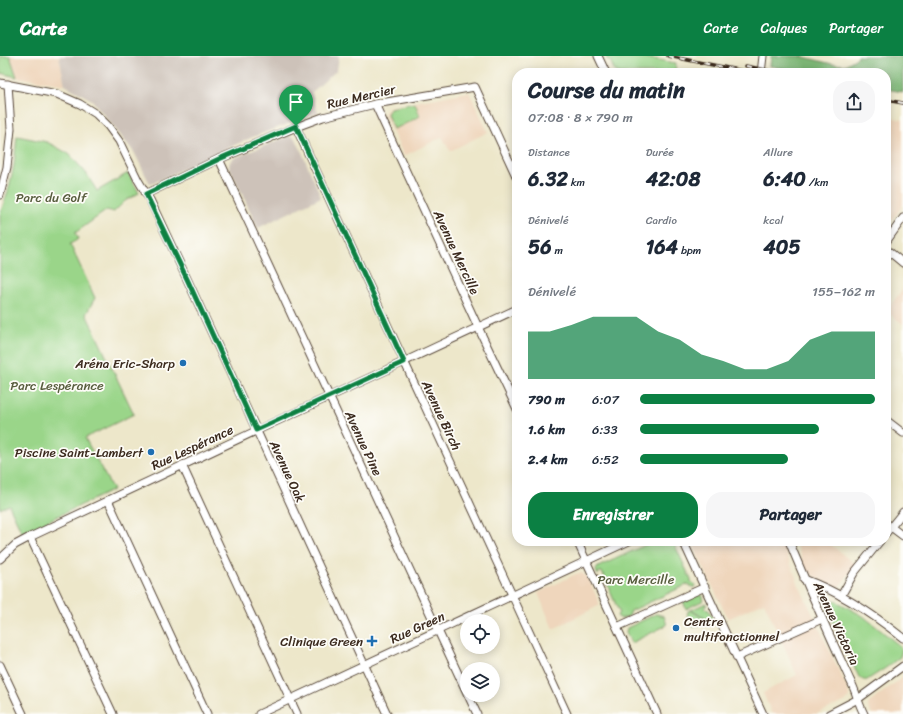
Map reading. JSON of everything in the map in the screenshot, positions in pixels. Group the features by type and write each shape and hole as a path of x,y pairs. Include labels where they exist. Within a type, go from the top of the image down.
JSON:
{"street":[{"path":"762,68 763,56"},
{"path":"599,57 604,68"},
{"name":"Avenue Oak","path":"0,83 57,94 80,104 96,114 108,126 119,142 187,279 387,714"},
{"path":"0,195 11,128 8,84"},
{"name":"Rue Mercier","path":"146,194 219,159 296,126 324,117 376,104 475,87 512,157"},
{"name":"Avenue Mercille","path":"376,104 478,327 512,397"},
{"name":"Avenue Birch","path":"296,126 567,714"},
{"name":"Avenue Pine","path":"219,159 460,679"},
{"path":"891,235 903,218"},
{"path":"891,253 903,263"},
{"name":"Rue Lespérance","path":"0,559 15,546 108,500 512,311"},
{"path":"891,424 903,433"},
{"path":"182,465 297,714"},
{"path":"108,500 207,714"},
{"path":"903,512 891,527 903,536"},
{"path":"30,538 113,714"},
{"path":"579,546 657,714"},
{"name":"Rue Green","path":"259,714 618,546"},
{"path":"685,546 763,714"},
{"name":"Avenue Victoria","path":"791,546 804,579 855,690 860,707 864,714"},
{"path":"841,596 854,573 876,546"},
{"path":"804,579 841,596 867,611 903,638"},
{"path":"617,627 705,587"},
{"path":"737,657 822,619"},
{"path":"0,665 23,714"},
{"path":"829,714 858,699 903,666"},
{"name":"Avenue Pine","path":"471,702 477,714"}],"shaded area":[{"path":"10,56 59,56 65,85 17,77"},
{"path":"59,56 339,56 337,70 312,92 318,113 255,136 150,184 134,152 92,100 65,85"},
{"path":"469,92 488,132 450,151 442,137 404,156 384,114 389,107"},
{"path":"891,117 903,120 903,205 891,221"},
{"path":"289,136 293,137 297,141 321,197 258,228 230,168 230,162 234,158"},
{"path":"903,289 903,324 891,315 891,305"},
{"path":"693,546 784,546 797,581 848,690 849,697 846,701 816,714 772,714 763,693 797,675 764,602 728,619"},
{"path":"797,546 832,546 856,565 837,589 807,572"},
{"path":"582,573 588,578 600,605 553,629 538,593 576,574"},
{"path":"903,677 903,714 872,714 868,707 869,703"}],"green space":[{"path":"0,56 10,56 17,77 0,73"},
{"path":"606,56 636,56 676,63 676,68 613,68 610,60 608,60"},
{"path":"771,56 800,56 832,64 845,65 858,56 903,56 903,92 891,90 891,68 781,68 770,66"},
{"path":"415,103 420,116 393,129 387,114 390,108"},
{"name":"Parc Lespérance","path":"17,136 47,142 69,154 86,173 97,191 128,173 139,193 125,201 114,212 107,210 75,233 78,238 70,244 95,298 86,314 134,414 85,438 113,490 22,533 9,505 0,509 0,214 9,188 14,165"},
{"name":"Parc Mercille","path":"643,546 675,546 691,582 696,585 695,587 692,587 688,584 631,611 629,616 620,618 617,616 619,612 602,572 599,572 598,575 596,572 598,567"},
{"path":"699,594 702,595 704,600 686,609 683,601"},
{"path":"834,600 863,616 900,646 902,651 900,657 867,680 860,678 825,605"},
{"path":"706,603 707,606 705,608 707,610 708,609 713,619 710,621 691,610"},
{"path":"690,610 709,621 693,628 687,613"},
{"path":"656,614 664,616 667,625 631,643 626,632 627,628"}],"railway":[{"path":"668,56 728,68"},
{"path":"746,66 756,68"},
{"path":"891,101 903,103"}],"place":[{"name":"Aréna Eric-Sharp","path":"183,363"},
{"name":"Piscine Saint-Lambert","path":"151,452"},
{"name":"Centre multifonctionnel","path":"676,628"},
{"name":"Clinique Green","path":"372,641"}],"route":[{"path":"296,126 404,362 256,430 187,279 146,194 219,159 296,126"}],"park label":[{"name":"Parc du Golf","path":"51,197"}]}
